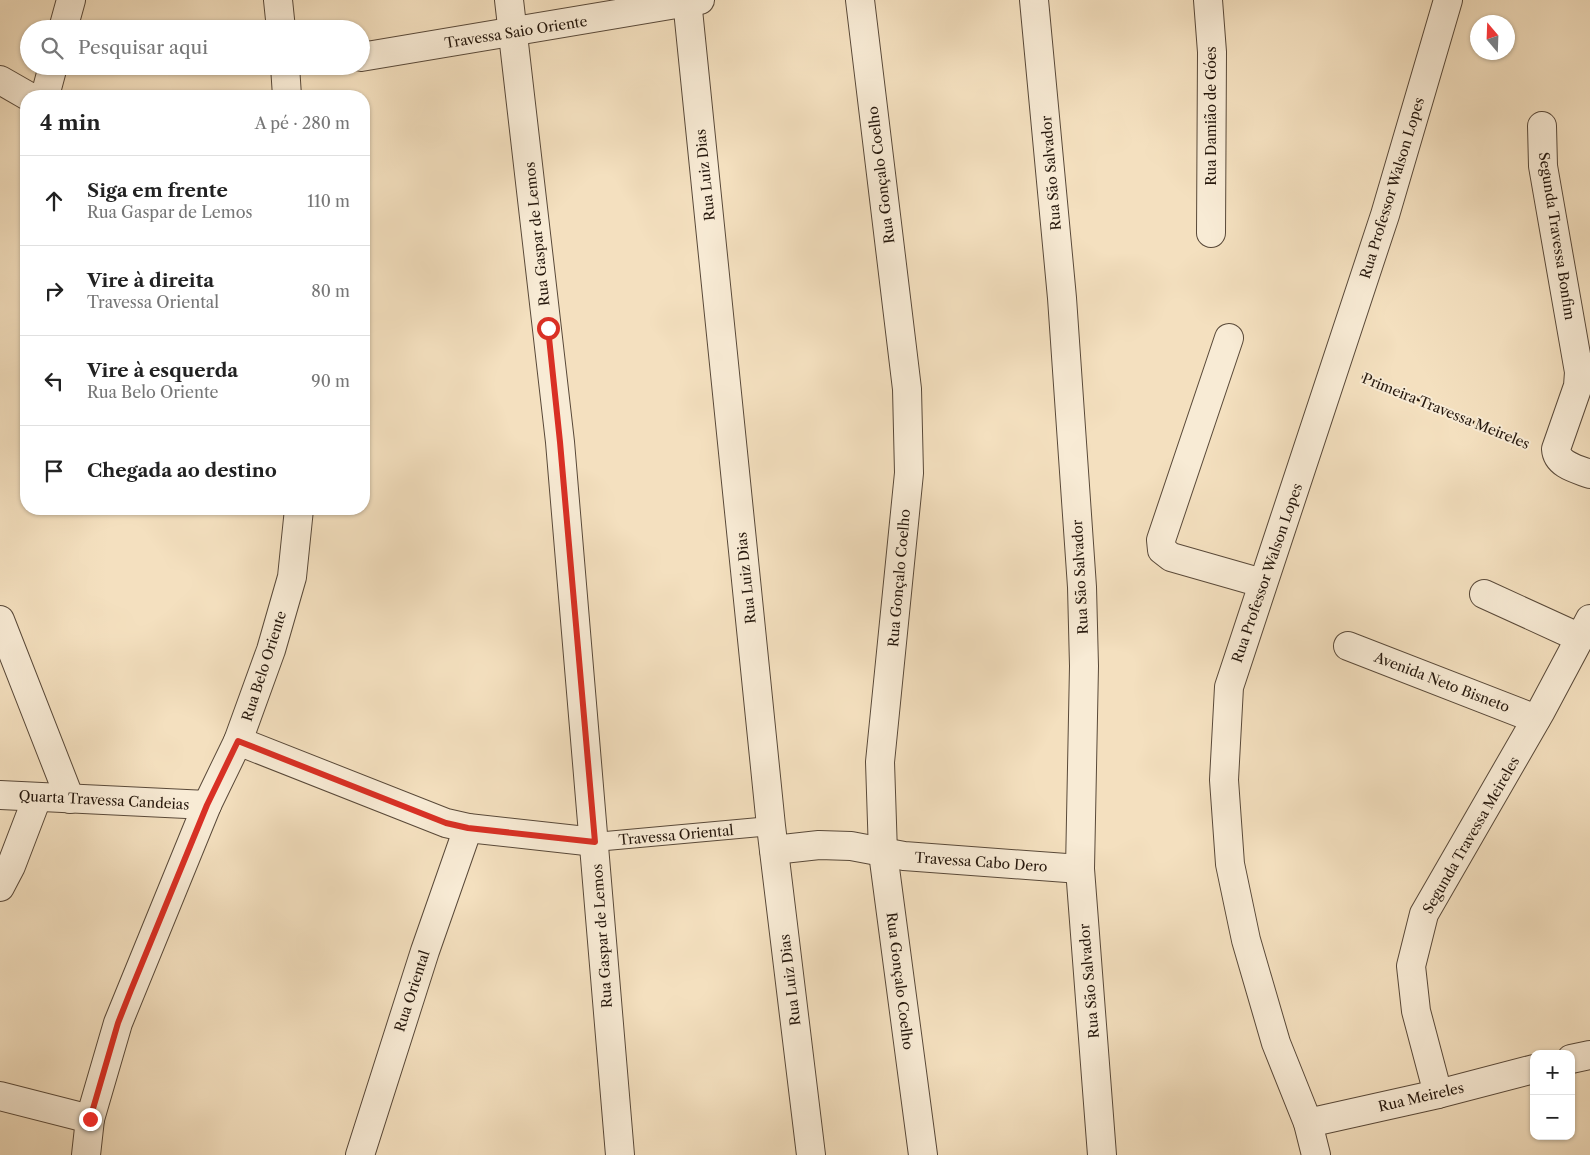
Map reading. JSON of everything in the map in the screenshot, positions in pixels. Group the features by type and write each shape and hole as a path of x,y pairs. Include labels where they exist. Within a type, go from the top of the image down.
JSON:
{"street":[{"path":"65,20 71,0"},
{"path":"278,0 280,20"},
{"name":"Rua Gaspar de Lemos","path":"509,0 560,442 620,1155"},
{"name":"Rua Gonçalo Coelho","path":"860,0 907,389 909,473 880,762 884,853 923,1155"},
{"name":"Rua São Salvador","path":"1034,0 1062,298 1082,587 1084,666 1080,869 1102,1155"},
{"name":"Rua Damião de Góes","path":"1208,0 1212,52 1211,233"},
{"name":"Rua Professor Walson Lopes","path":"1316,1155 1308,1123 1276,1043 1246,940 1230,864 1224,780 1228,687 1295,491 1385,215 1448,0"},
{"name":"Travessa Saio Oriente","path":"370,56 691,1"},
{"name":"Rua Luiz Dias","path":"691,1 773,838 810,1155"},
{"path":"47,90 51,75"},
{"path":"288,90 291,75"},
{"name":"Segunda Travessa Bonfim","path":"1542,126 1544,166 1579,372 1578,386 1556,449 1558,458"},
{"path":"1229,338 1161,540 1162,550 1171,557 1262,583"},
{"path":"1558,458 1590,474"},
{"name":"Rua Belo Oriente","path":"86,1155 90,1119 118,1023 207,805 238,741 272,650 292,577 298,515"},
{"path":"1484,594 1584,628"},
{"path":"0,620 70,799"},
{"name":"Segunda Travessa Meireles","path":"1438,1094 1416,1012 1410,966 1424,914 1536,719 1584,628"},
{"name":"Avenida Neto Bisneto","path":"1348,646 1536,719"},
{"name":"Travessa Oriental","path":"238,741 446,823 468,828 595,842"},
{"name":"Quarta Travessa Candeias","path":"0,796 207,805"},
{"path":"0,887 11,866 37,798"},
{"name":"Rua Oriental","path":"360,1155 422,960 468,828"},
{"name":"Travessa Oriental","path":"773,838 884,853"},
{"name":"Travessa Cabo Dero","path":"884,853 1080,869"},
{"path":"1575,1058 1590,1054"},
{"name":"Rua Meireles","path":"1308,1123 1438,1094 1530,1070"},
{"path":"0,1096 90,1119"}],"lane":[{"name":"Travessa Oriental","path":"595,842 773,838"}],"path":[{"name":"Primeira Travessa Meireles","path":"1336,367 1558,458"}],"route":[{"path":"90,1119 118,1023 207,805 238,741 446,823 468,828 595,842 560,442 548,328"}]}
